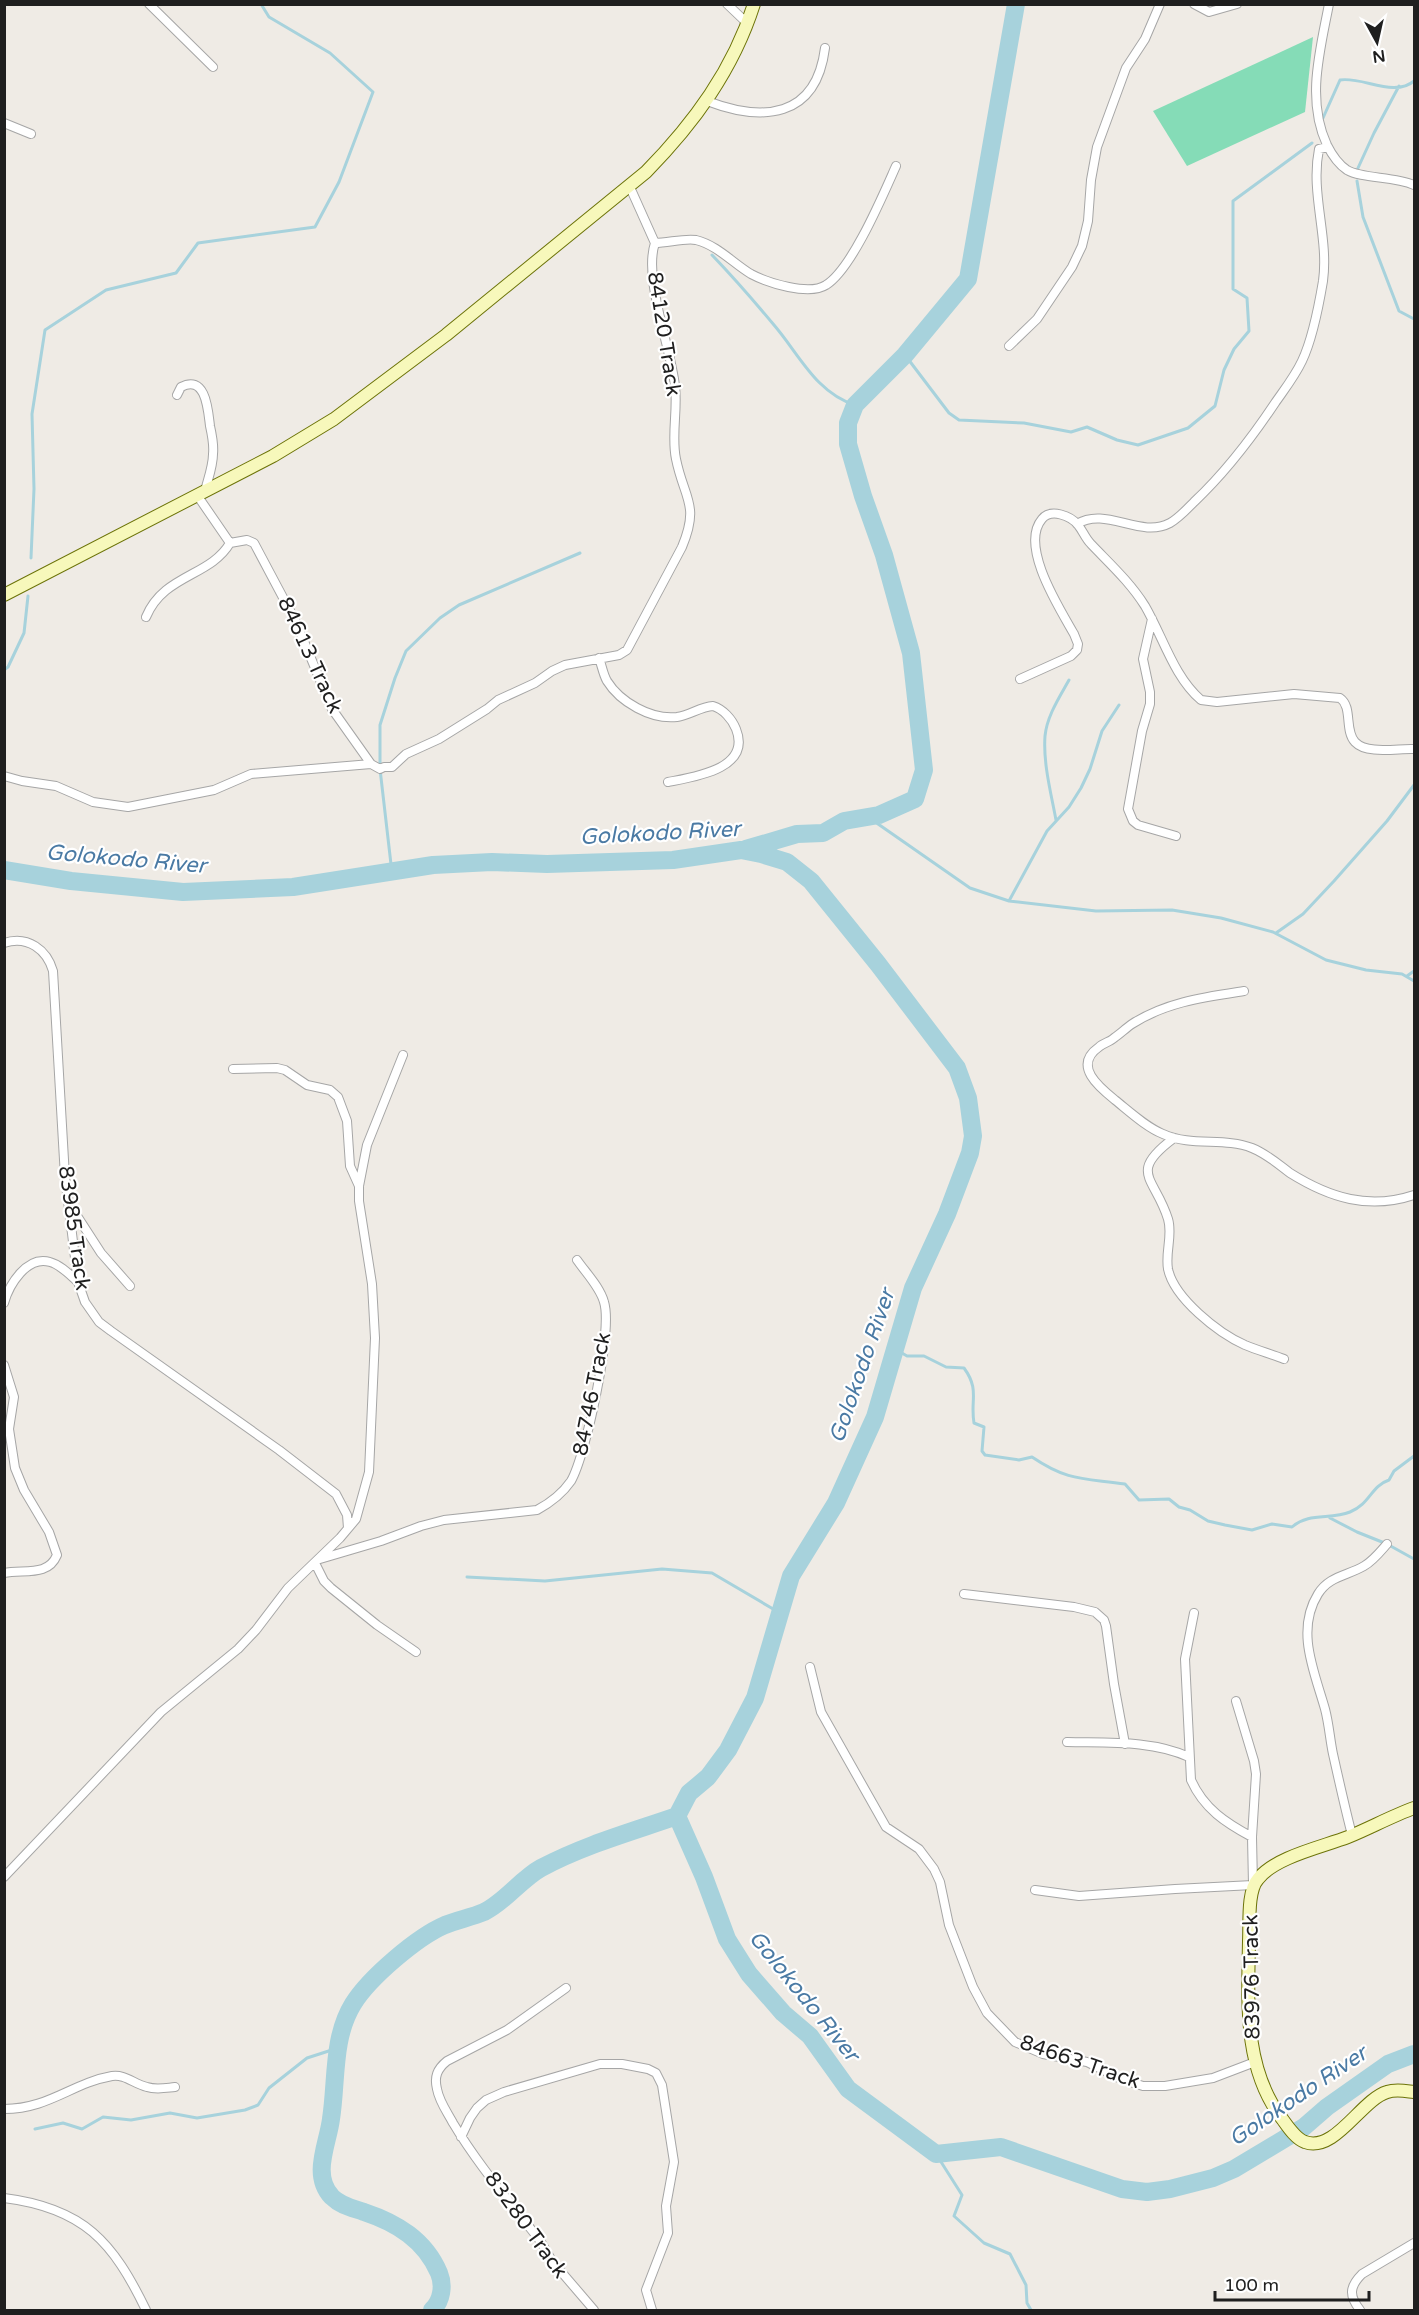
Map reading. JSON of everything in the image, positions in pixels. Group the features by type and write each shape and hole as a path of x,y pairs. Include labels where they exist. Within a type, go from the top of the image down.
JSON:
{"street":[{"path":"149,4 213,67"},
{"path":"726,4 748,24"},
{"path":"4,595 304,439 367,396 446,335 663,155 690,125 735,54 754,4"},
{"path":"1010,346 1037,320 1072,267 1082,246 1088,221 1090,180 1097,147 1126,68 1145,39 1160,4"},
{"path":"1194,4 1209,12 1237,4"},
{"path":"1329,4 1314,93 1317,117 1328,147 1338,162 1354,173 1386,177 1414,185"},
{"path":"707,100 730,110 749,113 781,110 795,104 811,89 824,59 825,48"},
{"path":"4,123 31,134"},
{"path":"1077,524 1095,518 1159,528 1174,521 1217,481 1250,441 1296,373 1304,359 1323,281 1324,253 1317,190 1317,160 1319,149 1328,147"},
{"path":"655,243 696,240 753,275 770,282 802,288 822,287 828,284 839,271 860,241 896,166"},
{"name":"84120 Track","path":"4,776 56,786 93,802 128,807 214,790 250,774 371,764 380,770 384,767 392,767 406,754 439,739 498,700 535,683 565,665 622,653 633,641 682,547 692,513 675,457 675,389 671,359 656,297 652,252 655,243 629,185"},
{"path":"146,617 159,595 173,584 216,560 230,543 201,493 214,450 204,394 198,386 192,384 181,387 177,395"},
{"path":"1020,679 1071,656 1077,651 1078,644 1074,633 1038,561 1036,542 1040,523 1048,514 1060,514 1077,524 1090,544 1121,575 1152,619 1183,679 1202,700 1218,702 1294,694 1340,698 1345,703 1352,737 1360,746 1391,751 1414,749"},
{"name":"84613 Track","path":"230,543 239,540 254,543 296,622 332,709 371,764"},
{"path":"1152,619 1143,659 1150,692 1150,704 1142,731 1128,809 1132,821 1138,825 1176,836"},
{"path":"599,658 606,680 617,694 637,707 655,715 670,717 713,706 727,715 733,723 738,738 734,755 730,761 712,771 668,782"},
{"name":"83985 Track","path":"4,943 21,942 43,951 49,958 53,971 67,1200 81,1296 99,1322 279,1450 336,1494 347,1515 348,1528"},
{"path":"1244,991 1186,1000 1150,1013 1113,1039 1097,1047 1091,1056 1089,1074 1098,1087 1147,1124 1174,1138 1196,1142 1242,1144 1311,1185 1328,1193 1356,1200 1388,1202 1414,1195"},
{"path":"4,1876 161,1712 238,1649 256,1630 288,1588 356,1519 369,1472 375,1338 372,1284 359,1201 359,1186 367,1145 403,1055"},
{"path":"233,1069 276,1068 285,1070 307,1085 330,1090 338,1097 347,1121 350,1166 359,1186"},
{"path":"1174,1138 1157,1151 1146,1170 1147,1177 1163,1205 1170,1226 1167,1260 1171,1280 1198,1312 1219,1329 1243,1344 1284,1359"},
{"path":"67,1200 101,1253 130,1286"},
{"path":"4,1303 18,1275 32,1264 42,1260 58,1265 78,1282"},
{"name":"84746 Track","path":"317,1561 444,1520 537,1510 563,1491 580,1462 606,1336 604,1302 578,1260"},
{"path":"4,1365 14,1397 9,1428 15,1468 24,1490 49,1532 57,1555 47,1569 4,1573"},
{"path":"1352,1835 1340,1789 1325,1710 1308,1652 1308,1632 1311,1608 1318,1593 1329,1581 1364,1566 1387,1544"},
{"path":"317,1561 324,1581 331,1588 377,1625 416,1652"},
{"path":"964,1594 1074,1607 1090,1610 1100,1616 1104,1620 1108,1635 1125,1744"},
{"path":"1194,1613 1185,1659 1191,1780 1197,1795 1210,1810 1252,1838"},
{"name":"84663 Track","path":"810,1667 821,1712 886,1827 919,1849 934,1869 940,1882 945,1910 973,1987 987,2013 1015,2042 1028,2049 1059,2059 1087,2062 1121,2079 1143,2086 1165,2086 1213,2078 1255,2062"},
{"path":"1035,1890 1078,1896 1175,1888 1253,1886 1252,1838 1256,1774 1236,1701"},
{"path":"1067,1742 1166,1748 1189,1757"},
{"name":"83976 Track","path":"1414,1808 1289,1859 1264,1873 1253,1886 1248,1979 1251,2043 1263,2086 1275,2109 1290,2129 1305,2142 1318,2143 1333,2136 1378,2096 1399,2090 1414,2092"},
{"name":"83280 Track","path":"566,1988 507,2030 439,2067 437,2091 461,2136 541,2242 552,2261 594,2310"},
{"path":"461,2136 477,2108 486,2100 504,2092 600,2064 622,2064 648,2069 656,2073 662,2085 674,2162 666,2206 668,2234 647,2284 647,2296 652,2310"},
{"path":"4,2109 36,2106 112,2076 120,2076 149,2088 175,2087"},
{"path":"4,2198 43,2206 69,2217 92,2231 121,2263 146,2310"},
{"path":"1360,2310 1351,2292 1356,2280 1362,2274 1414,2243"}],"green space":[{"path":"1313,37 1305,112 1187,166 1153,111"}],"waterway":[{"path":"31,558 34,489 32,414 45,330 106,290 176,273 198,243 315,227 339,182 373,92 330,53 269,17 261,4"},
{"path":"746,849 797,834 823,833 844,821 879,815 915,799 924,770 911,653 884,555 848,444 848,423 855,405 905,355 968,279 1016,4"},
{"path":"1323,118 1340,80 1388,87 1406,86 1414,81"},
{"path":"1358,168 1399,86"},
{"path":"905,355 949,413 959,420 1024,423 1071,432 1087,427 1117,440 1138,445 1188,428 1215,406 1224,370 1234,349 1249,331 1247,298 1233,289 1233,201 1312,143"},
{"path":"1357,181 1363,217 1399,311 1414,319"},
{"path":"712,255 783,336 819,382 829,392 855,405"},
{"path":"392,873 380,769 380,725 406,651 440,618 459,605 580,553"},
{"path":"4,670 8,667 24,633 28,596"},
{"path":"1056,820 1046,767 1045,736 1051,714 1069,680"},
{"path":"1009,901 1047,831 1069,807 1081,788 1090,769 1102,731 1119,705"},
{"path":"1276,933 1303,914 1334,881 1387,821 1414,785"},
{"path":"868,817 970,888 1009,901 1096,911 1172,910 1221,918 1273,932 1326,960 1366,970 1402,974 1414,981"},
{"name":"Golokodo River","path":"4,870 71,881 183,892 293,887 433,865 673,860 741,850 787,862 811,881 957,1068 968,1098 973,1136 970,1153 947,1214 913,1288 875,1417 836,1503 791,1576 755,1698 728,1750 708,1777 689,1793 677,1816 704,1877 727,1939 749,1974 783,2013 810,2036 848,2089 936,2154 1001,2147 1122,2189 1147,2192 1170,2189 1213,2178 1234,2169 1304,2127 1327,2107 1388,2064 1414,2054"},
{"path":"1407,976 1414,971"},
{"path":"895,1349 907,1356 924,1356 946,1367 964,1368 972,1383 974,1423 984,1427 982,1451 985,1455 1019,1460 1032,1457 1056,1471 1077,1478 1125,1484 1139,1500 1169,1499 1179,1507 1190,1510 1208,1521 1225,1525 1252,1530 1272,1524 1292,1527 1305,1519 1350,1512 1357,1509 1378,1486 1389,1480 1394,1471 1414,1456"},
{"path":"1330,1518 1414,1559"},
{"path":"467,1577 545,1581 662,1569 712,1573 780,1613"},
{"path":"432,2310 440,2298 441,2283 439,2273 426,2251 399,2227 336,2200 326,2188 323,2179 323,2159 333,2105 338,2045 346,2017 370,1982 408,1948 434,1931 492,1908 527,1878 557,1860 608,1839 677,1816"},
{"path":"35,2129 63,2123 82,2129 103,2117 131,2120 170,2113 197,2118 245,2110 258,2105 269,2088 307,2058 338,2048"},
{"path":"936,2154 962,2195 954,2216 984,2243 1010,2254 1026,2285 1027,2303 1031,2310"}]}
